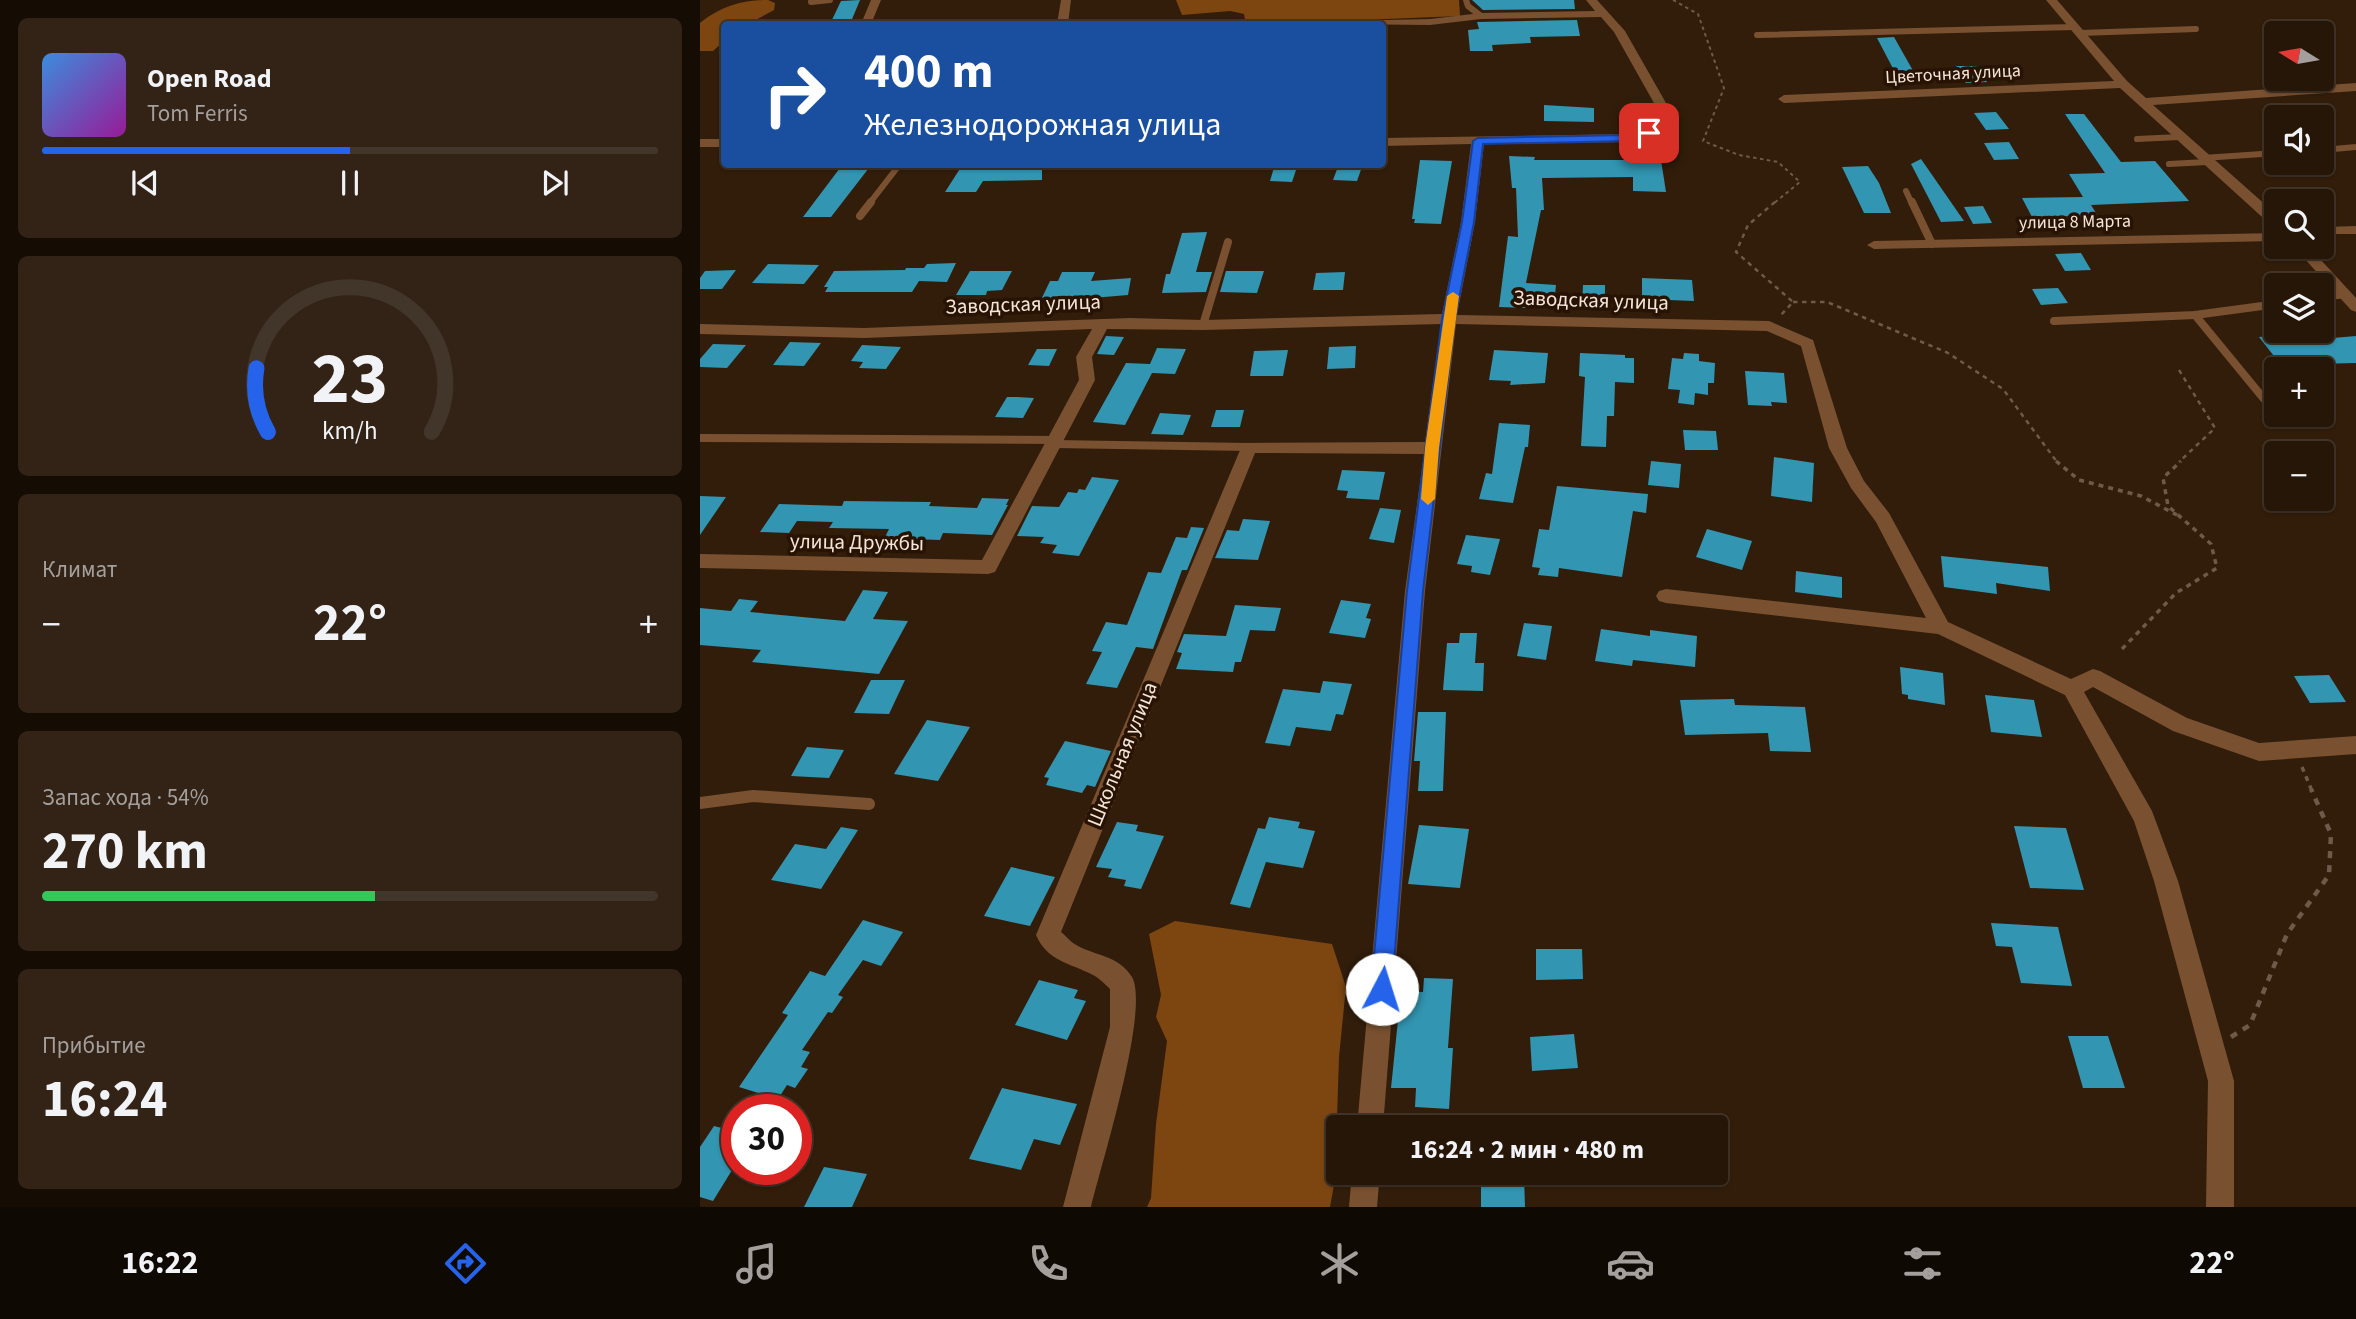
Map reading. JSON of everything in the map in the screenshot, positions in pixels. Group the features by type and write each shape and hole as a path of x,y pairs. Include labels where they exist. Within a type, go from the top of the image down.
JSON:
{"street":[{"path":"867,21 876,0"},
{"path":"1063,21 1066,0"},
{"path":"1386,142 1629,138 1649,133 1660,103 1634,53 1591,0"},
{"path":"2052,0 2123,84 2264,212"},
{"path":"1386,23 1430,22 1481,16 1605,14"},
{"name":"Цветочная улица","path":"1784,99 2123,84"},
{"path":"2142,102 2256,92 2356,88"},
{"path":"1371,1115 1415,591 1449,319 1468,222 1478,141"},
{"path":"700,143 721,143"},
{"path":"2334,230 2356,230"},
{"name":"улица 8 Марта","path":"1874,245 2264,237"},
{"path":"2315,259 2356,307"},
{"name":"Заводская улица","path":"700,329 864,333 1102,324 1203,325 1449,319 1769,326 1808,343 1838,448 1857,484 1883,518 1941,627"},
{"path":"1055,442 1087,380 1084,356 1102,324"},
{"name":"улица Дружбы","path":"700,561 988,567 1055,442"},
{"path":"1249,447 1432,448"},
{"name":"Школьная улица","path":"1077,1207 1123,1027 1122,984 1104,967 1065,952 1048,935 1249,447"},
{"path":"1666,596 1941,627 2073,689 2144,818 2166,881 2221,1081 2220,1207"},
{"path":"2073,689 2094,677 2180,725 2259,752 2356,745"},
{"path":"1363,1207 1365,1185"}],"lane":[{"path":"811,2 830,0"},
{"path":"1466,0 1468,6 1481,16"},
{"path":"1757,35 2196,29"},
{"path":"2137,139 2180,137"},
{"path":"2334,149 2356,147"},
{"path":"2169,164 2264,154"},
{"path":"860,216 897,168"},
{"path":"1906,191 1932,244"},
{"path":"1203,325 1228,242"},
{"path":"2334,295 2345,294"},
{"path":"2054,321 2195,315 2264,306"},
{"path":"2195,315 2264,399"},
{"path":"700,438 1249,447"},
{"path":"700,803 753,796 869,804"}],"path":[{"path":"1673,0 1698,14 1724,88 1703,141 1739,155 1778,162 1800,181 1748,225 1736,252 1793,302 1827,302 1948,353 2003,389 2060,466 2080,480 2141,496 2177,514"},
{"path":"1769,326 1793,302"},
{"path":"2122,649 2163,601 2189,581 2217,568 2211,544 2168,506 2163,478 2216,428 2179,370"},
{"path":"2212,1049 2250,1025 2287,934 2329,875 2331,834 2295,749"}],"shaded area":[{"path":"768,0 775,3 774,10 754,21 721,21 721,44 713,51 700,51 700,23 716,12 749,1"},
{"path":"1176,0 1459,0 1460,16 1336,21 1245,21 1244,14 1230,11 1182,15"},
{"path":"1175,921 1332,944 1346,987 1339,1057 1337,1115 1326,1115 1326,1185 1334,1185 1330,1207 1147,1207 1151,1198 1156,1124 1167,1041 1156,1017 1161,995 1149,934"}],"building":[{"path":"860,0 851,21 831,21 841,1"},
{"path":"1472,0 1574,0 1575,9 1483,10"},
{"path":"1577,20 1580,36 1530,37 1531,43 1492,45 1493,51 1470,51 1468,30 1479,29 1477,22"},
{"path":"1894,37 1916,76 1897,76 1877,38"},
{"path":"1956,66 1976,66 1987,82 1966,83"},
{"path":"1544,105 1594,108 1594,122 1544,121"},
{"path":"1996,112 2009,129 1986,130 1974,113"},
{"path":"2065,114 2084,114 2121,162 2155,161 2189,201 2091,205 2103,224 2082,225 2077,216 2032,217 2022,198 2083,197 2069,174 2105,173"},
{"path":"2009,142 2019,159 1994,160 1984,143"},
{"path":"1509,156 1535,157 1534,160 1661,160 1666,192 1633,191 1633,177 1542,178 1544,210 1541,210 1526,283 1556,285 1554,304 1526,304 1526,308 1499,307 1508,236 1518,237 1516,188 1512,188"},
{"path":"1921,159 1964,221 1941,222 1911,164"},
{"path":"1420,160 1452,161 1441,224 1414,223 1415,219 1412,219"},
{"path":"1868,166 1879,183 1891,213 1864,213 1842,167"},
{"path":"840,168 869,168 831,217 803,217"},
{"path":"960,168 1042,168 1042,180 983,181 976,192 945,192"},
{"path":"1274,168 1297,168 1292,182 1270,181"},
{"path":"1338,168 1362,168 1357,181 1333,180"},
{"path":"1983,206 1992,223 1973,224 1964,207"},
{"path":"1207,232 1196,272 1212,272 1206,292 1162,293 1166,274 1170,274 1182,233"},
{"path":"2081,253 2091,270 2065,271 2055,254"},
{"path":"956,263 947,282 919,281 912,292 825,292 828,287 824,287 834,271 905,270 924,268 927,264"},
{"path":"768,264 819,265 804,284 752,283"},
{"path":"736,270 722,289 700,289 700,278 705,271"},
{"path":"970,271 1012,271 1002,290 987,291 986,295 956,295"},
{"path":"1226,271 1264,271 1257,293 1220,292"},
{"path":"1062,272 1095,272 1091,281 1131,278 1128,295 1092,298 1088,306 1056,306 1058,302 1040,302 1050,281 1058,281"},
{"path":"1345,272 1343,290 1313,290 1316,273"},
{"path":"1642,278 1692,280 1694,301 1642,299"},
{"path":"1583,285 1605,285 1605,305 1582,304"},
{"path":"2058,288 2068,303 2041,305 2032,289"},
{"path":"1106,336 1124,337 1114,355 1097,354"},
{"path":"2356,336 2356,363 2334,364 2334,357 2275,357 2259,337 2264,337 2264,343 2334,343 2334,338"},
{"path":"790,342 821,343 804,366 773,365"},
{"path":"713,344 746,345 727,368 700,367 700,359"},
{"path":"862,345 901,347 886,369 859,368 863,362 851,361"},
{"path":"1356,346 1355,368 1327,369 1329,347"},
{"path":"1157,348 1186,349 1175,374 1152,373 1125,425 1093,422 1126,363 1150,364"},
{"path":"1037,349 1057,349 1049,366 1028,365"},
{"path":"1288,350 1283,376 1250,376 1254,351"},
{"path":"1494,350 1548,353 1545,383 1510,385 1511,381 1489,380"},
{"path":"1580,353 1625,355 1625,358 1634,358 1634,383 1615,382 1614,416 1607,416 1606,447 1581,446 1585,377 1579,376"},
{"path":"1684,353 1699,354 1699,361 1715,363 1714,383 1708,383 1708,395 1695,393 1694,405 1678,403 1680,390 1668,389 1672,358 1683,359"},
{"path":"1745,371 1784,373 1787,403 1771,402 1772,406 1748,405"},
{"path":"1007,397 1034,398 1023,418 995,417"},
{"path":"1216,410 1244,410 1240,427 1211,427"},
{"path":"1160,413 1191,415 1183,435 1151,434"},
{"path":"1499,423 1530,425 1528,447 1525,447 1513,503 1479,499 1486,473 1492,474"},
{"path":"1683,430 1716,431 1718,450 1685,450"},
{"path":"1774,457 1814,463 1812,502 1771,496"},
{"path":"1651,461 1681,464 1679,488 1648,485"},
{"path":"1342,470 1385,472 1379,500 1346,498 1348,491 1337,490"},
{"path":"1092,477 1119,480 1079,556 1052,553 1057,545 1040,543 1044,537 1017,536 1032,506 1059,507 1068,492 1085,490"},
{"path":"1557,486 1648,494 1646,513 1633,511 1622,577 1559,568 1558,577 1538,575 1540,568 1532,567 1539,529 1549,530"},
{"path":"700,496 726,497 700,535"},
{"path":"982,498 1009,499 992,535 943,533 940,540 913,539 907,551 878,551 889,529 829,528 833,522 797,521 789,533 760,532 779,504 842,506 844,501 931,502 929,506 977,508"},
{"path":"1380,508 1401,510 1394,543 1369,539"},
{"path":"1243,519 1270,521 1258,560 1215,558 1227,530 1239,531"},
{"path":"1191,527 1204,528 1187,570 1182,570 1153,649 1136,647 1117,688 1086,684 1102,652 1092,651 1106,622 1127,625 1148,572 1161,573 1176,537 1187,538"},
{"path":"1707,529 1752,541 1742,570 1696,557"},
{"path":"1466,535 1500,539 1490,575 1471,572 1472,566 1457,564"},
{"path":"1941,556 2048,567 2050,591 1996,583 1997,594 1944,587"},
{"path":"1796,571 1842,577 1842,598 1795,592"},
{"path":"863,590 888,592 873,619 908,621 879,674 752,662 761,650 700,645 700,608 731,611 739,599 758,601 750,612 845,621"},
{"path":"1341,600 1371,604 1366,618 1371,619 1365,638 1329,633"},
{"path":"1235,605 1281,608 1275,631 1250,630 1241,662 1235,662 1233,672 1176,669 1182,653 1177,652 1184,634 1226,636"},
{"path":"1524,623 1552,626 1546,660 1517,656"},
{"path":"1601,629 1650,636 1650,630 1697,636 1695,667 1633,660 1632,666 1595,661"},
{"path":"1460,633 1477,633 1475,663 1484,663 1483,691 1443,690 1447,643 1459,643"},
{"path":"1900,667 1943,673 1945,705 1908,699 1908,695 1902,694"},
{"path":"2329,675 2346,702 2310,703 2294,676"},
{"path":"871,680 905,680 889,714 854,713"},
{"path":"1323,681 1352,684 1343,715 1336,714 1331,731 1296,727 1290,746 1265,743 1283,689 1320,693"},
{"path":"1985,695 2034,700 2042,737 1991,732"},
{"path":"1734,699 1735,705 1805,707 1811,752 1770,751 1768,733 1685,735 1680,700"},
{"path":"1418,712 1446,712 1443,791 1418,791 1420,761 1414,761"},
{"path":"927,720 970,727 938,781 894,774"},
{"path":"1065,741 1111,751 1095,787 1087,785 1082,793 1046,785 1049,778 1044,777"},
{"path":"807,747 844,750 829,778 791,776"},
{"path":"1269,817 1300,822 1298,828 1315,831 1303,868 1266,862 1250,908 1230,904 1258,828 1265,829"},
{"path":"1117,822 1138,825 1136,831 1164,836 1141,889 1124,886 1126,880 1108,877 1112,869 1096,867"},
{"path":"1419,825 1469,829 1460,888 1408,884"},
{"path":"2014,826 2066,828 2084,890 2030,888"},
{"path":"841,827 858,830 821,889 771,880 795,844 826,849"},
{"path":"1011,867 1055,877 1030,926 984,916"},
{"path":"863,920 903,932 881,966 863,960 838,995 843,997 832,1013 828,1012 802,1050 810,1052 801,1067 808,1069 795,1088 787,1085 781,1094 762,1094 739,1087 788,1015 782,1013 810,971 825,976"},
{"path":"1991,923 2058,927 2072,986 2021,983 2012,947 1996,946"},
{"path":"1536,949 1582,949 1583,979 1536,980"},
{"path":"1424,978 1453,979 1448,1048 1453,1048 1449,1109 1415,1107 1416,1088 1391,1088 1401,991 1423,992"},
{"path":"1039,980 1078,990 1074,998 1086,1001 1067,1040 1015,1025"},
{"path":"1574,1034 1578,1068 1532,1071 1530,1037"},
{"path":"2068,1036 2108,1036 2125,1088 2083,1088"},
{"path":"1002,1088 1077,1104 1060,1145 1034,1139 1021,1170 969,1159"},
{"path":"714,1126 721,1128 723,1185 713,1201 700,1197 700,1147"},
{"path":"824,1167 867,1174 852,1207 804,1207"},
{"path":"1481,1185 1524,1185 1525,1207 1481,1207"}],"slow traffic":[{"path":"1428,499 1432,448 1453,296"}],"route":[{"path":"1382,989 1415,591 1449,319 1468,222 1478,141 1629,138 1649,133"}]}
